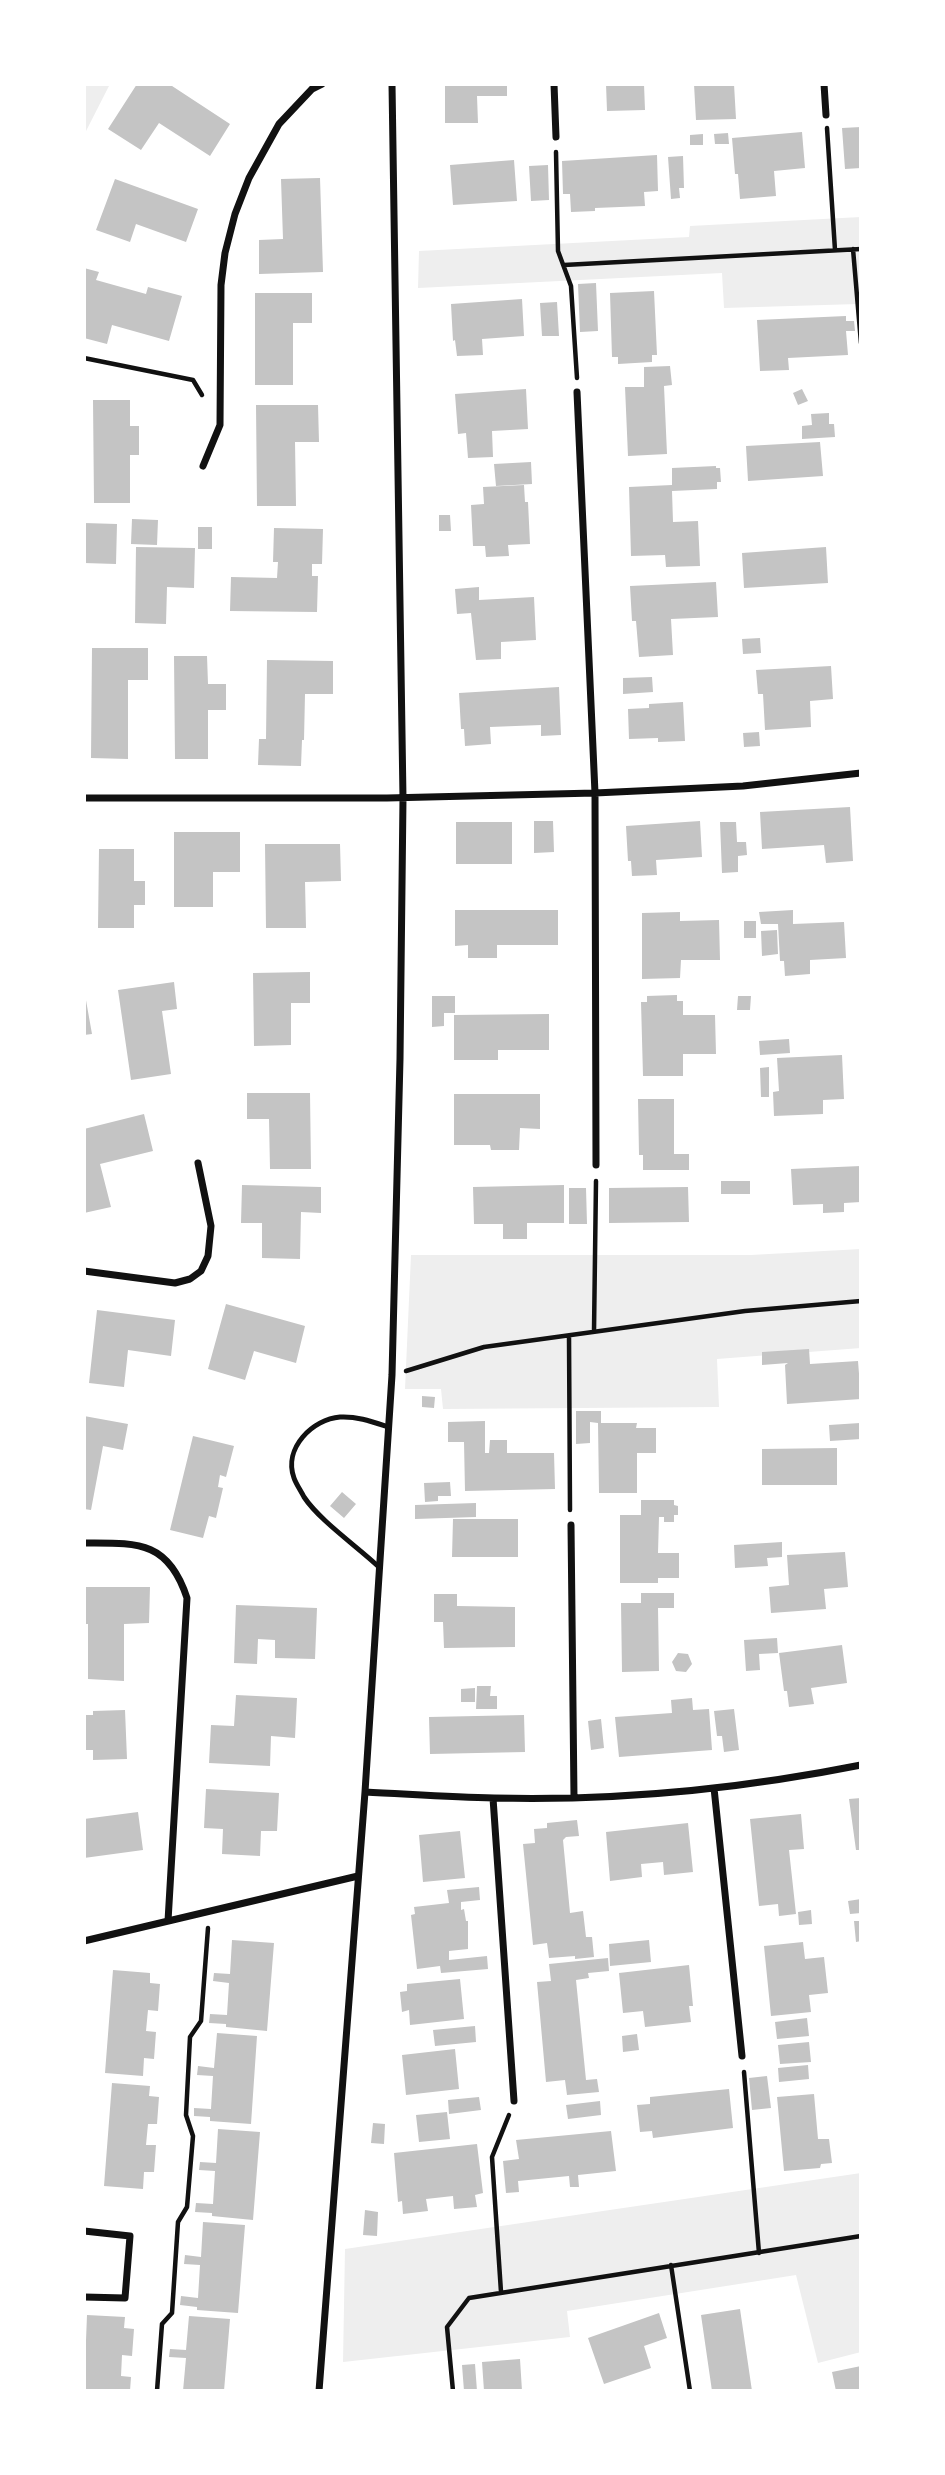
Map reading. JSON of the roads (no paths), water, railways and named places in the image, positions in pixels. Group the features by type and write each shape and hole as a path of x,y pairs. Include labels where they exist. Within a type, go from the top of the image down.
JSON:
{"street":[{"path":"203,466 220,425 221,285 225,253 235,215 249,178 279,124 312,89 322,84"},
{"path":"319,2391 359,1876 392,1375 403,798 392,84"},
{"path":"554,84 556,137"},
{"path":"824,84 826,116"},
{"path":"577,392 595,793 596,1165"},
{"path":"84,798 403,798 595,793 743,786 861,773"},
{"path":"84,1271 175,1283 190,1279 201,1270 208,1256 211,1226 198,1163"},
{"path":"571,1525 574,1798"},
{"path":"84,1543 132,1543 147,1547 172,1567 187,1598 168,1921"},
{"path":"365,1792 493,1798 574,1798 714,1788 861,1765"},
{"path":"714,1788 742,2056"},
{"path":"493,1798 514,2101"},
{"path":"84,1941 359,1876"},
{"path":"84,2231 130,2236 125,2298 84,2297"}],"lane":[{"path":"380,1568 305,1498 293,1476 293,1459 299,1442 314,1425 339,1417 362,1419 388,1427"}]}
